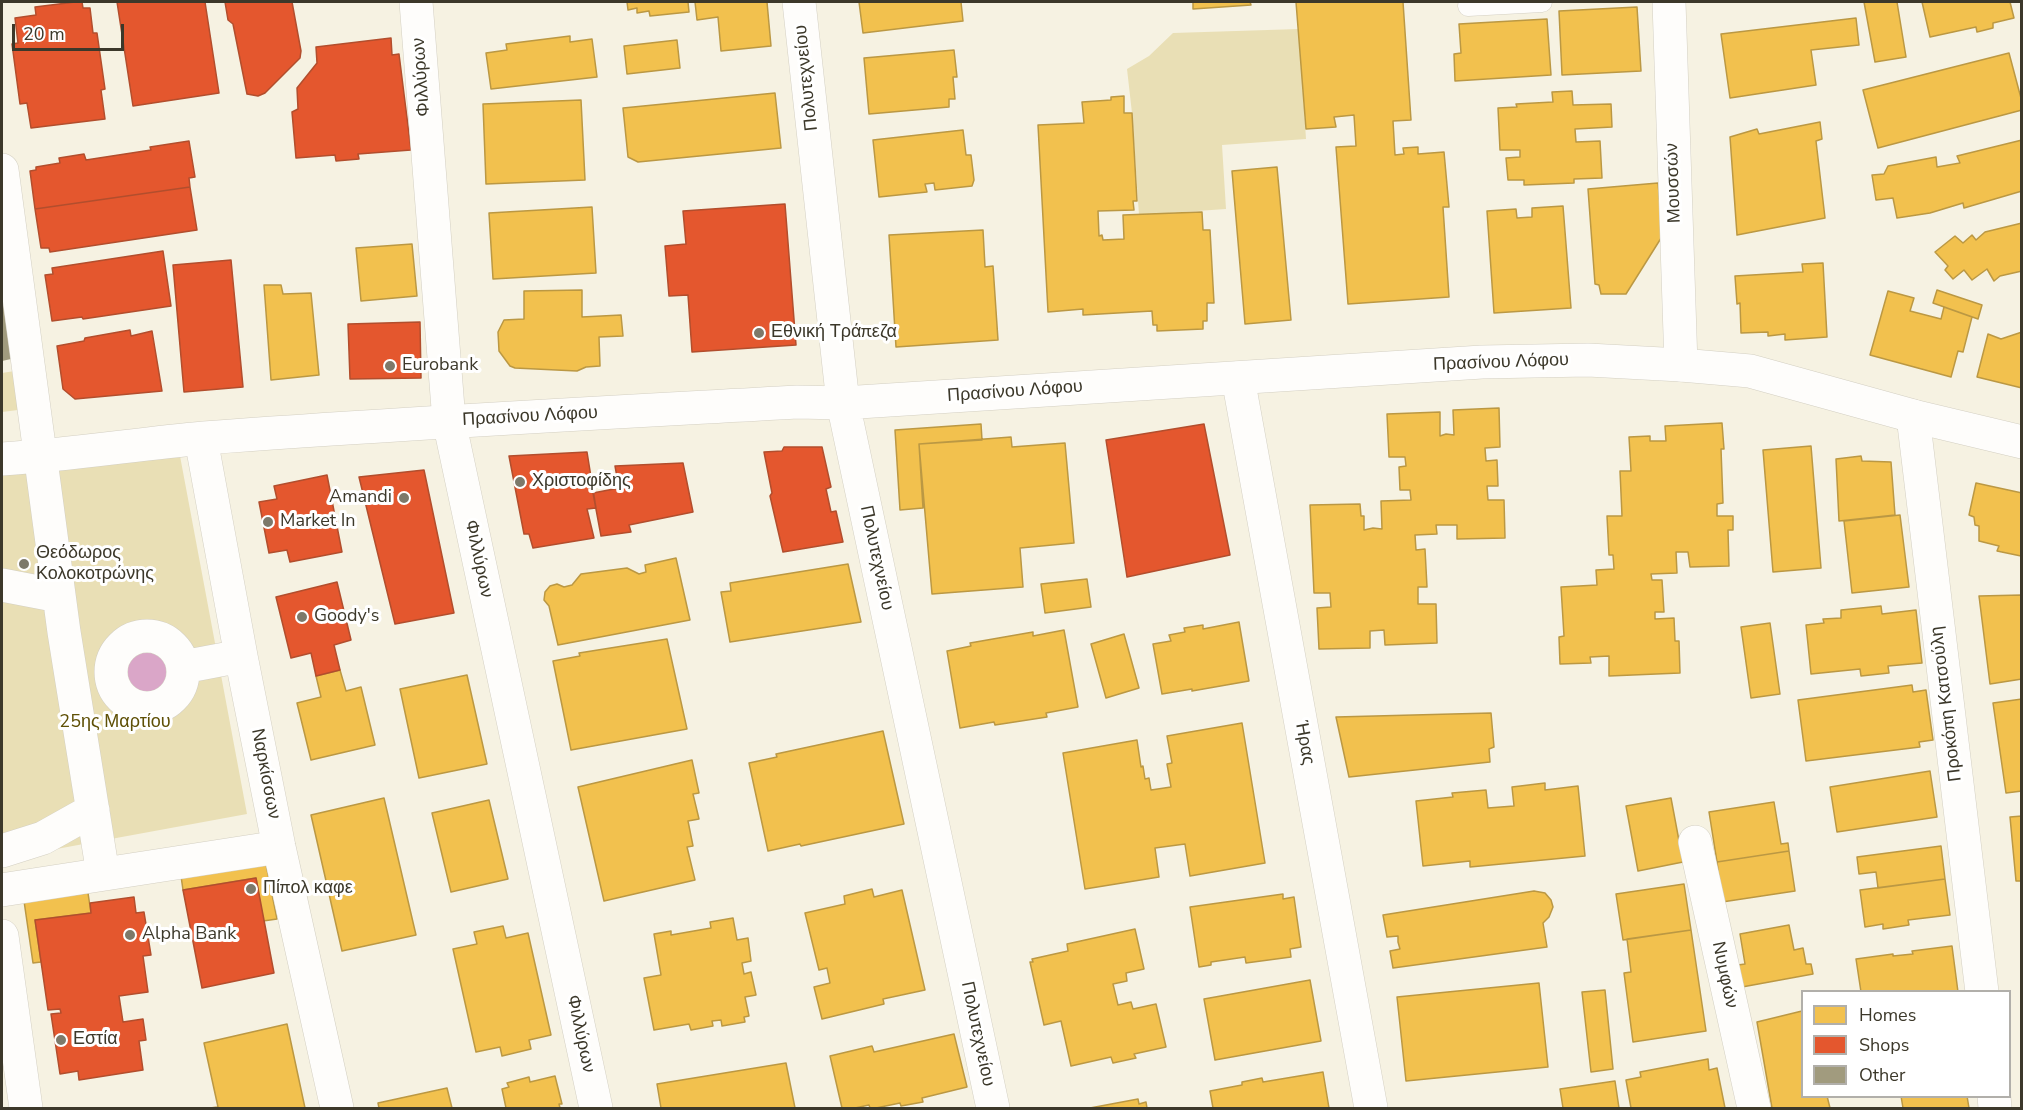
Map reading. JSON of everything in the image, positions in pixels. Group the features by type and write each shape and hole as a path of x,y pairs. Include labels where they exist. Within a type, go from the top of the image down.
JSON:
{"street":[{"name":"Φιλλύρων","path":"416,2 449,421 596,1108"},
{"name":"Πολυτεχνείου","path":"799,2 843,403 993,1108"},
{"name":"Μουσσών","path":"1669,2 1681,364"},
{"path":"2,170 40,457 103,874"},
{"name":"Πρασίνου Λόφου","path":"2,459 40,457 201,439 449,421 797,402 843,403 1482,362 1588,360 1681,364 1750,371 1912,416 2022,442"},
{"name":"Ήρας","path":"1238,378 1371,1108"},
{"name":"Προκόπη Κατσούλη","path":"1912,416 1982,990"},
{"name":"Ναρκίσσων","path":"201,439 279,847 337,1108"},
{"path":"2,585 60,596"},
{"path":"145,635 163,639 177,651 183,667 182,684 173,699 157,708 140,709 123,701 113,687 110,669 116,652 129,640 145,635"},
{"path":"183,667 241,656"},
{"path":"73,682 111,675"},
{"path":"2,851 43,838 93,810"},
{"name":"Νυμφών","path":"1695,842 1754,1108"},
{"path":"2,890 279,847"},
{"path":"2,936 26,1108"}],"lane":[{"path":"1468,6 1542,2"}],"green space":[{"path":"1299,29 1306,139 1222,145 1226,209 1139,215 1127,69 1149,56 1173,33"},
{"path":"21,370 26,409 2,412 2,373"},
{"name":"25ης Μαρτίου","path":"180,456 247,814 2,859 2,473"}],"shaded area":[{"path":"147,649 163,655 169,671 163,687 147,693 131,687 125,671 131,655"}],"building: Homes":[{"path":"627,2 688,2 689,12 650,16 649,11 637,13 637,8 628,10"},
{"path":"695,2 767,2 771,46 721,51 718,17 697,20"},
{"path":"859,2 961,2 963,21 863,33"},
{"path":"1193,2 1250,2 1251,5 1193,9"},
{"path":"1296,2 1403,2 1411,120 1393,121 1395,155 1404,154 1403,148 1418,147 1418,154 1444,152 1449,207 1443,207 1449,297 1348,304 1336,147 1356,146 1354,115 1334,117 1336,127 1306,129"},
{"path":"1864,2 1897,2 1906,57 1875,62"},
{"path":"1922,2 2010,2 2014,18 1993,23 1993,28 1977,32 1976,27 1930,37"},
{"path":"1637,7 1641,71 1562,75 1559,11"},
{"path":"1856,18 1859,45 1811,50 1816,85 1730,98 1721,34"},
{"path":"1547,19 1551,75 1455,81 1454,54 1461,53 1459,24"},
{"path":"570,36 570,42 592,39 597,77 491,89 486,53 507,50 506,44"},
{"path":"677,40 680,68 627,74 624,46"},
{"path":"954,50 957,77 953,77 955,99 949,99 949,107 869,114 864,58"},
{"path":"2009,53 2022,110 1878,148 1863,90"},
{"path":"1572,91 1573,105 1611,104 1612,127 1575,129 1576,142 1600,141 1602,178 1574,179 1574,183 1524,185 1524,180 1508,180 1506,158 1520,157 1520,150 1500,150 1498,108 1517,107 1516,104 1553,102 1552,92"},
{"path":"775,93 781,148 638,162 628,157 623,108"},
{"path":"1124,96 1124,113 1132,113 1137,201 1133,201 1134,210 1098,211 1099,236 1102,235 1103,240 1124,239 1123,215 1202,212 1203,230 1210,230 1214,303 1207,303 1207,321 1203,321 1203,329 1157,331 1157,325 1153,325 1152,311 1083,315 1083,309 1048,312 1038,125 1084,123 1082,102 1111,100 1111,97"},
{"path":"581,100 585,180 486,184 483,104"},
{"path":"1820,122 1822,139 1816,141 1825,218 1737,235 1730,137 1757,129 1759,134"},
{"path":"963,130 966,155 971,155 974,180 972,186 935,190 934,183 925,184 927,192 879,197 873,140"},
{"path":"2022,140 2022,191 1964,208 1963,203 1930,213 1897,218 1893,198 1876,200 1872,175 1884,174 1888,166 1936,157 1937,167 1960,163 1957,156"},
{"path":"1277,167 1291,320 1245,324 1232,171"},
{"path":"1658,183 1663,235 1626,294 1601,294 1599,285 1595,284 1588,189"},
{"path":"1563,206 1571,308 1494,313 1487,211 1516,209 1517,218 1532,217 1532,208"},
{"path":"592,207 596,273 493,279 489,213"},
{"path":"2022,223 2022,271 2000,276 1994,281 1987,269 1972,280 1964,270 1953,279 1945,270 1948,266 1935,252 1955,236 1963,243 1972,235 1976,240 1985,232"},
{"path":"983,230 985,267 993,266 998,340 896,347 889,235"},
{"path":"412,244 417,296 361,301 356,248"},
{"path":"1823,263 1827,337 1785,340 1785,334 1768,336 1768,332 1741,333 1740,303 1737,304 1735,276 1803,272 1802,264"},
{"path":"264,285 281,285 283,294 311,293 319,375 271,380"},
{"path":"582,290 582,317 621,315 623,336 599,337 600,366 586,367 577,371 510,366 499,351 498,332 504,320 524,319 524,291"},
{"path":"1937,290 1982,305 1978,319 1933,303"},
{"path":"1888,291 1914,298 1910,311 1941,319 1944,307 1972,317 1963,352 1958,351 1951,377 1870,355"},
{"path":"2022,332 2022,388 1977,377 1988,334 2001,339"},
{"path":"1499,408 1500,447 1485,448 1486,461 1497,460 1498,486 1487,486 1488,500 1504,500 1505,538 1457,539 1457,525 1436,525 1437,534 1415,535 1416,550 1425,549 1427,587 1418,587 1418,604 1436,604 1437,643 1385,645 1384,630 1370,631 1370,648 1319,649 1317,608 1331,607 1330,593 1314,593 1310,505 1360,504 1361,516 1364,516 1364,530 1382,529 1381,501 1411,500 1410,490 1400,490 1399,467 1406,466 1405,457 1389,457 1387,414 1440,412 1440,436 1454,435 1453,410"},
{"path":"1722,423 1723,503 1717,504 1717,516 1733,516 1733,530 1728,530 1729,566 1690,567 1688,552 1676,552 1677,573 1651,574 1652,580 1662,580 1664,612 1655,612 1655,619 1674,618 1675,641 1679,641 1680,673 1609,676 1609,656 1590,657 1591,663 1560,664 1559,637 1564,636 1561,587 1597,585 1596,570 1614,569 1613,555 1609,555 1607,516 1622,516 1620,471 1631,471 1629,437 1650,436 1650,441 1666,441 1665,426"},
{"path":"981,424 982,440 919,444 923,508 900,510 895,430"},
{"path":"1011,437 1012,447 1065,443 1074,543 1020,548 1023,587 932,594 919,444"},
{"path":"1811,446 1821,568 1773,572 1763,450"},
{"path":"1861,456 1862,461 1891,462 1895,515 1839,521 1836,459"},
{"path":"1976,483 2022,493 2021,556 1997,551 1999,546 1979,541 1979,526 1975,525 1974,517 1969,515"},
{"path":"1900,515 1909,587 1852,593 1844,521"},
{"path":"676,558 690,620 558,645 549,606 544,600 545,592 550,586 572,585 581,574 627,568 639,574 646,572 645,565"},
{"path":"848,564 861,622 730,642 721,592 731,591 730,583"},
{"path":"1087,579 1091,607 1045,613 1041,584"},
{"path":"2022,595 2022,679 1990,684 1979,596"},
{"path":"1881,606 1882,614 1916,610 1922,663 1888,666 1889,673 1861,676 1860,669 1811,674 1806,625 1824,623 1823,619 1841,618 1841,610"},
{"path":"1239,622 1249,681 1162,694 1153,644 1171,641 1169,635 1185,632 1184,628 1203,625 1203,629"},
{"path":"1770,623 1780,694 1751,698 1741,627"},
{"path":"1064,630 1078,707 1046,713 1047,717 960,728 947,651 971,646 970,643 1033,632 1033,636"},
{"path":"1124,634 1139,688 1106,698 1091,644"},
{"path":"667,639 687,729 571,750 553,661 580,656 579,653"},
{"path":"340,670 346,691 361,687 375,745 311,760 297,703 321,697 316,676"},
{"path":"467,675 487,764 419,778 400,689"},
{"path":"1912,685 1913,692 1926,690 1933,740 1919,742 1920,747 1806,761 1798,700"},
{"path":"2022,699 2022,791 2006,793 1993,703"},
{"path":"1491,713 1494,747 1489,749 1490,762 1349,777 1336,717"},
{"path":"1242,723 1265,863 1190,876 1185,844 1155,848 1159,877 1085,889 1063,753 1137,740 1141,767 1143,766 1145,779 1149,778 1151,790 1171,787 1167,764 1172,763 1167,736"},
{"path":"883,731 904,824 768,851 749,763 777,757 776,754"},
{"path":"692,760 699,793 693,794 699,819 688,821 693,846 687,847 695,880 604,901 578,787"},
{"path":"1930,771 1937,817 1837,832 1830,787"},
{"path":"1545,783 1545,790 1578,786 1585,856 1470,867 1470,861 1423,866 1416,801 1453,797 1452,793 1486,790 1488,808 1514,806 1512,787"},
{"path":"384,798 416,935 342,951 311,815"},
{"path":"1671,798 1683,862 1638,871 1626,806"},
{"path":"489,800 508,879 451,892 432,813"},
{"path":"1774,802 1781,844 1788,843 1789,851 1717,862 1709,812"},
{"path":"2022,816 2022,881 2016,881 2010,817"},
{"path":"1941,846 1945,879 1878,888 1876,872 1859,874 1857,857"},
{"path":"1789,851 1795,891 1722,902 1717,862"},
{"path":"266,864 277,919 263,921 256,878 183,890 181,876"},
{"path":"1945,879 1950,915 1908,920 1909,925 1883,929 1883,924 1865,927 1860,890"},
{"path":"1684,884 1691,930 1623,940 1616,894"},
{"path":"872,889 874,897 902,890 925,990 883,999 884,1004 822,1019 814,987 830,983 827,968 819,970 805,913 845,904 844,896"},
{"path":"1534,891 1545,893 1553,907 1549,917 1543,923 1547,947 1393,968 1390,951 1400,949 1398,936 1387,937 1383,915"},
{"path":"88,893 91,913 35,920 41,962 33,963 24,901"},
{"path":"1283,894 1283,899 1294,897 1301,947 1290,949 1291,957 1246,963 1245,957 1211,962 1211,965 1199,967 1190,907"},
{"path":"733,918 737,940 748,938 751,961 742,963 744,974 751,972 756,995 745,997 749,1016 744,1017 745,1022 722,1026 721,1020 712,1021 713,1026 691,1030 689,1024 654,1030 644,978 661,975 654,934 671,931 671,935 711,928 710,922"},
{"path":"1789,925 1794,950 1803,948 1806,964 1811,964 1813,974 1742,987 1738,965 1745,964 1740,934"},
{"path":"503,926 506,938 528,933 551,1035 529,1040 531,1049 502,1056 500,1047 476,1052 453,949 477,944 474,932"},
{"path":"1135,929 1144,969 1126,973 1127,981 1113,984 1118,1005 1131,1002 1133,1009 1156,1004 1166,1047 1134,1054 1136,1058 1113,1063 1111,1057 1071,1066 1061,1021 1044,1025 1030,962 1033,962 1032,959 1068,951 1067,944"},
{"path":"1691,930 1706,1031 1633,1042 1624,973 1631,972 1627,939"},
{"path":"1952,946 1958,990 1861,990 1856,959 1913,954 1912,951"},
{"path":"1310,980 1321,1041 1215,1060 1204,999"},
{"path":"1539,983 1548,1067 1406,1081 1397,997"},
{"path":"1605,990 1613,1069 1591,1072 1582,992"},
{"path":"1801,1011 1801,1098 1828,1098 1830,1108 1772,1108 1757,1022"},
{"path":"287,1024 305,1108 210,1108 218,1107 204,1043"},
{"path":"954,1034 967,1087 922,1098 923,1102 901,1106 900,1103 876,1108 870,1108 869,1105 842,1108 830,1056 872,1046 874,1052"},
{"path":"1708,1059 1709,1070 1717,1068 1725,1108 1631,1108 1626,1080 1641,1077 1640,1072"},
{"path":"786,1063 795,1108 661,1108 657,1084"},
{"path":"1323,1072 1329,1108 1213,1108 1210,1091 1242,1085 1242,1082 1262,1078 1263,1082"},
{"path":"555,1076 562,1104 559,1104 560,1108 506,1108 502,1089 509,1087 507,1083 529,1077 530,1082"},
{"path":"1615,1081 1619,1108 1563,1108 1560,1089"},
{"path":"447,1088 452,1108 379,1108 378,1103"},
{"path":"1901,1098 1967,1098 1969,1108 1903,1108"},
{"path":"1138,1099 1139,1104 1146,1102 1147,1108 1090,1108"}],"building: Shops":[{"path":"82,2 83,8 90,8 93,33 97,33 105,89 101,90 105,119 31,128 27,103 20,104 12,44 18,43 15,18 36,15 35,7"},
{"path":"117,2 205,2 219,93 133,106"},
{"path":"225,2 292,2 301,51 300,58 265,93 258,96 247,94 233,24 228,20"},
{"path":"391,38 392,55 399,54 411,150 358,154 359,159 336,161 335,155 296,158 292,112 298,109 297,88 317,63 316,47"},
{"path":"189,141 195,177 189,178 190,187 35,209 30,171 36,170 36,167 60,163 59,158 84,154 86,160 151,150 150,147"},
{"path":"190,187 197,230 50,252 49,248 41,248 35,209"},
{"path":"785,204 796,345 692,352 688,295 669,296 665,246 686,244 683,211"},
{"path":"163,251 171,306 83,319 82,317 52,321 45,275 53,274 52,268"},
{"path":"231,260 243,387 184,392 173,265"},
{"path":"420,322 421,378 350,379 348,324"},
{"path":"130,330 131,336 152,331 162,391 75,399 63,389 57,346 84,341 85,338"},
{"path":"1204,424 1230,555 1127,577 1106,440"},
{"path":"784,447 822,447 831,487 826,489 831,512 836,511 843,542 783,552 770,496 772,493 764,452 782,451"},
{"path":"587,452 596,508 587,509 594,538 533,548 529,534 524,534 509,456"},
{"path":"683,463 693,512 629,525 631,532 601,536 593,493 619,488 615,466"},
{"path":"424,470 454,613 395,624 359,477"},
{"path":"327,475 342,552 290,562 287,550 269,553 259,502 277,499 274,486"},
{"path":"337,582 351,640 334,645 340,670 316,676 311,653 291,658 276,597"},
{"path":"256,878 274,973 202,988 183,890"},
{"path":"134,897 136,913 144,912 151,955 143,956 148,992 119,996 123,1022 143,1019 146,1040 139,1041 143,1070 79,1080 78,1071 60,1074 51,1014 61,1013 60,1009 48,1010 35,920 91,913 90,903"}],"building: Other":[{"path":"2,283 20,357 2,361"}],"place":[{"name":"Εθνική Τράπεζα","path":"759,333"},
{"name":"Eurobank","path":"390,366"},
{"name":"Χριστοφίδης","path":"520,482"},
{"name":"Amandi","path":"404,498"},
{"name":"Market In","path":"268,522"},
{"name":"Θεόδωρος Κολοκοτρώνης","path":"24,564"},
{"name":"Goody's","path":"302,617"},
{"name":"Πίπολ καφε","path":"251,889"},
{"name":"Alpha Bank","path":"130,935"},
{"name":"Εστία","path":"61,1040"}]}
